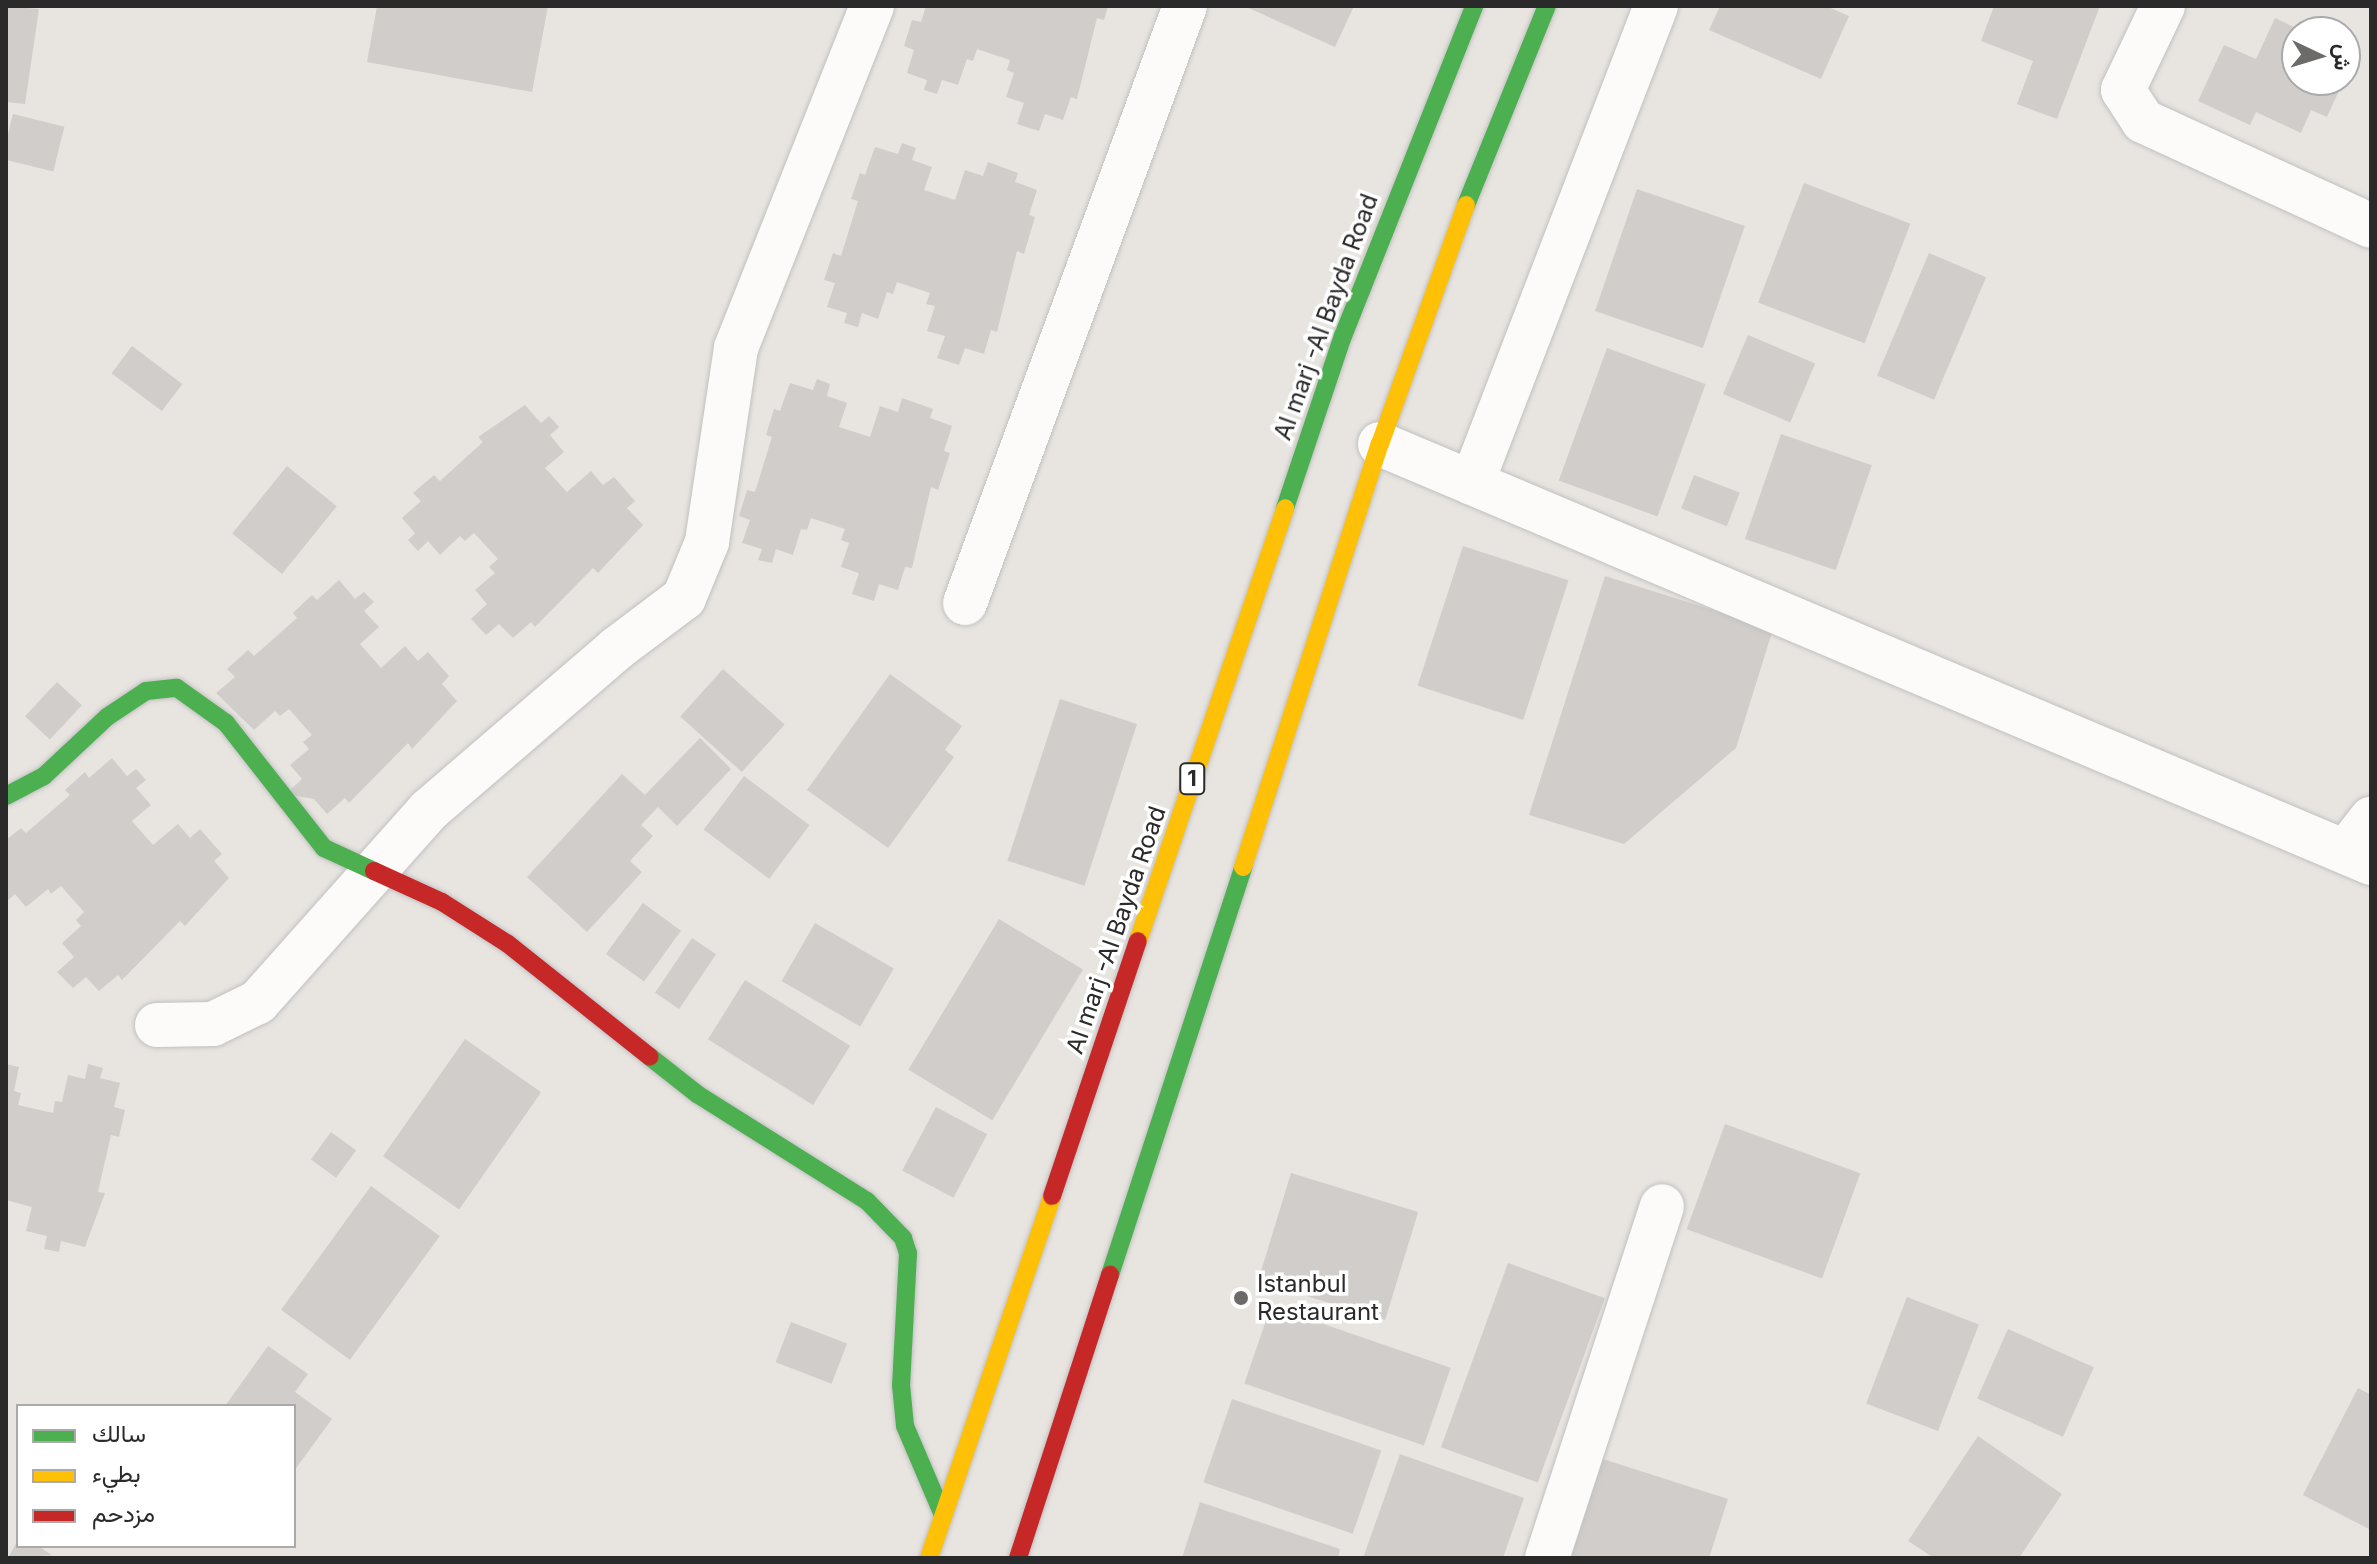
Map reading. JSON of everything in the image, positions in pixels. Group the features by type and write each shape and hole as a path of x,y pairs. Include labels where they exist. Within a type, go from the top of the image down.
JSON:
{"main road":[{"name":"Al marj -Al Bayda Road","path":"929,1558 1343,336 1474,6"},
{"path":"1018,1558 1380,444 1442,265 1547,6"},
{"path":"6,796 44,776 128,702 146,691 177,688 226,723 324,848 442,902 508,944 697,1094 886,1216 908,1253 901,1385 905,1426 943,1515"}],"street":[{"path":"157,1025 213,1024 258,1002 373,869 429,810 616,649 684,598 707,542 736,348 872,6"},
{"path":"965,603 1185,6"},
{"path":"1472,483 1656,6"},
{"path":"2163,6 2123,90 2143,121 2371,226"},
{"path":"1380,444 2363,844"},
{"path":"1547,1558 1662,1206"}],"building":[{"path":"6,6 39,9 25,104 6,102"},
{"path":"377,6 548,6 532,92 367,62"},
{"path":"926,6 1108,6 1104,20 1097,18 1077,99 1071,97 1063,120 1045,114 1039,131 1017,124 1024,103 1006,97 1014,73 1007,70 1010,60 977,49 973,61 967,59 958,85 942,80 937,94 924,90 927,80 907,73 914,50 904,46 912,20 921,22"},
{"path":"1244,6 1354,6 1335,47"},
{"path":"1720,6 1826,6 1849,16 1821,79 1709,30"},
{"path":"1994,6 2100,6 2057,119 2017,104 2033,61 1981,41"},
{"path":"2275,18 2281,21 2281,96 2337,96 2327,117 2311,110 2301,133 2256,112 2250,125 2198,101 2224,45 2256,59"},
{"path":"13,114 64,127 53,171 6,160 6,142"},
{"path":"902,143 916,148 912,160 932,167 924,190 955,200 965,170 983,176 988,162 1018,173 1015,182 1037,190 1029,215 1035,217 1024,254 1017,251 997,332 991,330 984,354 965,348 959,365 937,358 945,336 927,331 935,306 926,304 930,293 897,282 893,294 887,292 878,319 862,313 858,327 844,323 847,313 827,307 835,283 824,280 833,253 841,256 858,201 851,199 860,173 865,175 875,147 898,154"},
{"path":"1804,183 1910,224 1865,343 1758,302"},
{"path":"1637,189 1745,226 1703,348 1595,311"},
{"path":"1929,253 1986,277 1934,400 1877,375"},
{"path":"1748,335 1815,364 1790,422 1723,394"},
{"path":"132,346 182,384 162,411 112,373"},
{"path":"1607,348 1706,384 1657,516 1559,480"},
{"path":"817,379 830,384 827,396 847,403 839,427 870,437 880,406 898,412 902,398 933,409 930,418 952,426 944,451 950,453 938,490 931,487 912,568 905,567 898,590 879,584 874,601 852,594 859,573 841,567 849,543 841,540 845,529 811,518 807,530 801,529 793,555 776,549 772,563 758,560 762,549 742,543 750,520 739,516 747,490 755,492 772,437 766,435 774,409 780,411 790,383 813,390"},
{"path":"525,405 541,423 549,416 559,427 550,435 564,452 545,468 567,492 591,471 603,485 614,477 635,501 627,508 643,525 598,573 593,568 535,627 531,622 513,638 499,624 486,635 471,619 487,604 475,590 495,573 489,567 498,559 474,533 465,541 460,536 440,555 428,541 418,551 408,540 415,533 402,518 421,501 413,493 434,475 440,481 483,442 478,437"},
{"path":"1781,434 1872,465 1836,570 1745,539"},
{"path":"287,466 337,506 282,574 232,534"},
{"path":"1694,475 1740,493 1727,526 1681,509"},
{"path":"1463,546 1569,580 1523,720 1418,686"},
{"path":"1605,576 1773,629 1736,748 1624,844 1529,815"},
{"path":"339,580 355,599 364,592 374,602 364,611 379,627 360,644 381,668 405,646 418,661 428,652 449,676 442,684 457,701 412,749 408,743 349,803 345,798 327,814 314,799 286,794 302,779 290,765 309,749 303,742 312,735 289,709 280,716 275,711 254,730 216,693 235,677 227,669 248,650 254,656 297,618 293,613 312,595 317,600"},
{"path":"723,669 785,725 742,772 680,717"},
{"path":"890,674 962,726 945,750 954,757 888,848 807,790"},
{"path":"57,682 82,705 50,740 25,716"},
{"path":"1060,699 1137,724 1085,886 1007,861"},
{"path":"700,738 731,769 677,826 658,807 641,825 653,836 630,861 642,872 587,932 527,877 622,774 645,795"},
{"path":"112,758 127,776 136,769 146,780 136,788 151,805 132,821 153,845 178,824 190,838 200,829 222,854 214,861 229,878 185,926 180,921 122,980 118,975 99,991 86,977 73,988 57,972 74,957 62,943 81,926 76,920 84,912 61,886 51,894 48,889 26,907 15,894 6,902 6,840 21,828 26,833 70,795 65,790 85,772 89,778"},
{"path":"744,776 809,825 769,879 704,830"},
{"path":"643,903 681,931 644,982 606,954"},
{"path":"999,919 1083,969 992,1120 908,1070"},
{"path":"815,923 894,968 860,1027 782,981"},
{"path":"692,938 716,954 679,1009 655,993"},
{"path":"745,980 850,1046 813,1105 708,1039"},
{"path":"465,1039 541,1092 459,1209 383,1156"},
{"path":"6,1064 19,1067 14,1091 21,1093 18,1105 53,1113 55,1101 62,1102 68,1075 85,1079 88,1064 103,1068 100,1078 120,1083 114,1107 125,1110 119,1137 111,1135 98,1192 105,1193 85,1247 61,1241 59,1252 44,1249 47,1236 26,1231 32,1207 6,1200"},
{"path":"936,1107 987,1134 953,1198 902,1171"},
{"path":"1725,1124 1860,1173 1822,1278 1687,1229"},
{"path":"331,1132 356,1150 336,1178 311,1160"},
{"path":"1291,1173 1418,1212 1385,1320 1258,1281"},
{"path":"371,1186 440,1236 350,1360 281,1310"},
{"path":"1508,1263 1605,1298 1538,1482 1441,1447"},
{"path":"1907,1297 1979,1325 1938,1431 1866,1403"},
{"path":"1271,1306 1451,1368 1424,1445 1244,1384"},
{"path":"791,1322 847,1344 832,1384 776,1362"},
{"path":"2008,1329 2094,1367 2063,1437 1977,1398"},
{"path":"268,1346 308,1374 295,1392 332,1419 296,1468 296,1404 226,1404"},
{"path":"2358,1388 2371,1395 2371,1530 2303,1495"},
{"path":"1232,1399 1381,1450 1353,1534 1203,1482"},
{"path":"1978,1436 2062,1494 2019,1558 1934,1558 1908,1541"},
{"path":"1400,1454 1524,1498 1503,1558 1363,1558"},
{"path":"1603,1459 1728,1499 1709,1558 1571,1558"},
{"path":"1200,1502 1340,1549 1338,1558 1182,1558"},
{"path":"16,1544 16,1548 41,1548 52,1555 8,1558"}],"traffic: fast":[{"path":"1285,508 1343,336 1474,6"},
{"path":"1466,205 1547,6"},
{"path":"6,796 44,776 107,717 146,691 177,688 226,723 324,848 374,871"},
{"path":"1110,1275 1243,867"},
{"path":"650,1057 697,1094 867,1201 903,1238 908,1253 901,1385 905,1426 943,1515"}],"traffic: slow":[{"path":"1243,867 1380,444 1466,205"},
{"path":"1138,941 1285,508"},
{"path":"929,1558 1052,1196"}],"traffic: jam":[{"path":"374,871 442,902 508,944 650,1057"},
{"path":"1052,1196 1138,941"},
{"path":"1018,1558 1110,1275"}],"place":[{"name":"Istanbul Restaurant","path":"1241,1298"}]}
